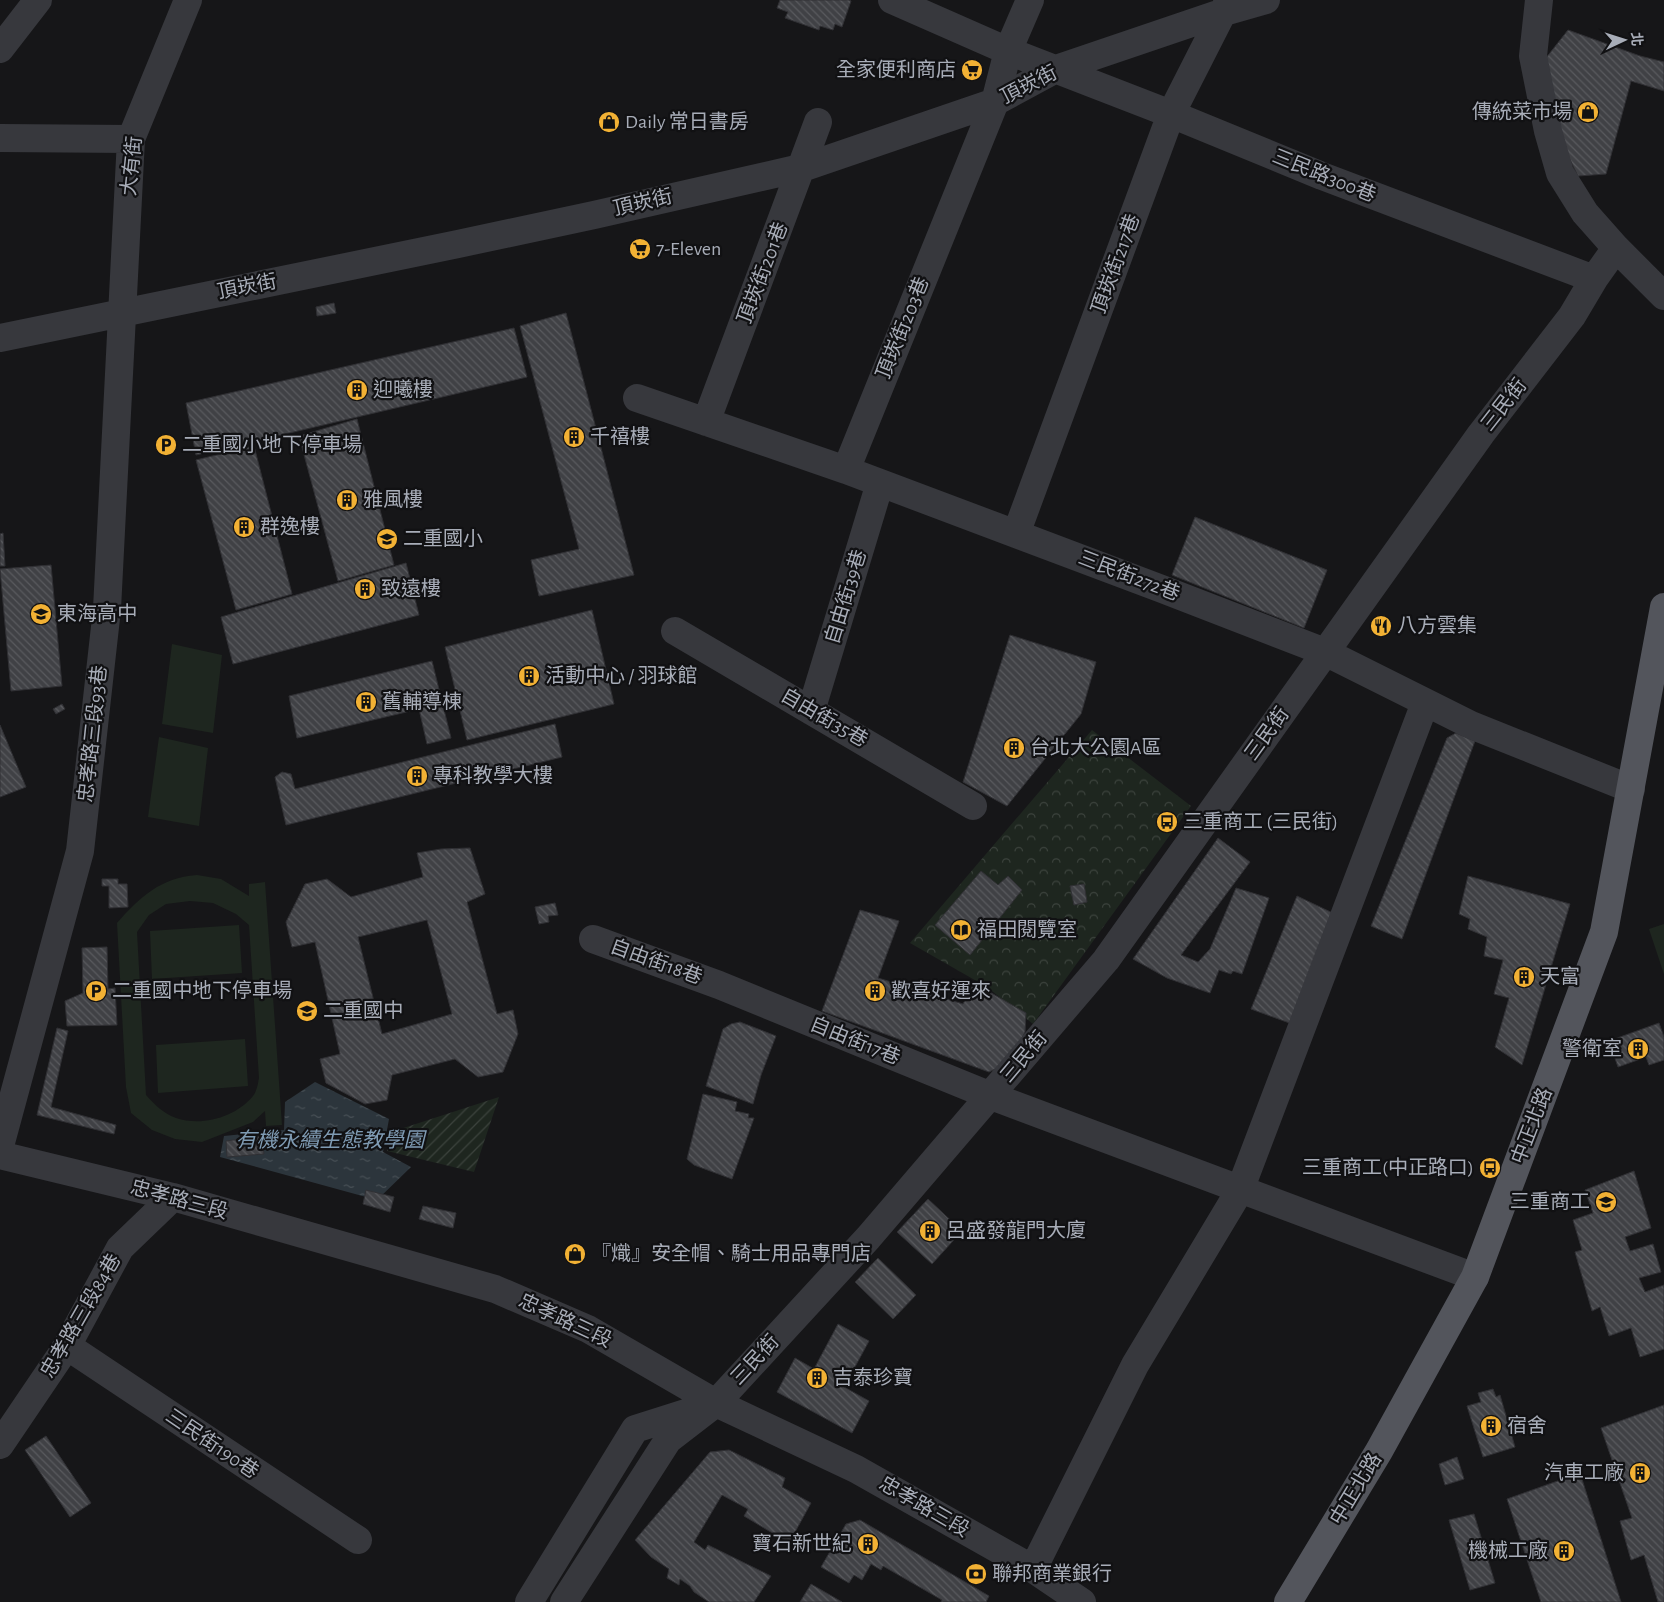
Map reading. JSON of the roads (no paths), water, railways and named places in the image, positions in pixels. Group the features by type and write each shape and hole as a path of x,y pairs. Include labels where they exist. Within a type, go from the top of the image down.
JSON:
{"main road":[{"name":"中正北路","path":"1288,1602 1379,1451 1475,1277 1604,932 1664,607"}],"street":[{"path":"0,49 38,0"},
{"name":"大有街","path":"122,312 131,139 188,0"},
{"name":"三民路300巷","path":"892,0 1008,51 1172,114 1322,176 1594,279"},
{"name":"頂崁街203巷","path":"846,470 996,102 1008,51 1030,0"},
{"name":"頂崁街","path":"0,338 468,242 802,167 996,102 1056,69 1226,6 1266,0"},
{"path":"1539,0 1533,56 1548,131 1560,173 1585,213 1616,248 1664,296"},
{"name":"頂崁街217巷","path":"1016,534 1172,114 1226,6"},
{"name":"頂崁街201巷","path":"706,422 818,122"},
{"path":"0,138 131,139"},
{"name":"三民街","path":"564,1602 668,1440 716,1403 868,1238 1106,960 1481,434 1572,316 1594,279 1616,248"},
{"name":"忠孝路三段93巷","path":"0,1146 80,851 107,608 122,312"},
{"path":"638,398 880,483"},
{"name":"三民街272巷","path":"880,483 1326,652 1471,725 1631,789"},
{"name":"自由街39巷","path":"810,710 880,483"},
{"name":"自由街35巷","path":"675,631 973,806"},
{"path":"1032,1569 1135,1365 1240,1190 1425,703"},
{"name":"自由街18巷","path":"593,939 719,986"},
{"name":"自由街17巷","path":"719,986 991,1096 1475,1277"},
{"name":"忠孝路三段","path":"0,1155 173,1197 495,1289 588,1329 716,1403 856,1469 1032,1569 1082,1602"},
{"name":"忠孝路三段84巷","path":"0,1445 67,1346 120,1248 173,1197"},
{"name":"三民街190巷","path":"67,1346 358,1540"},
{"name":"三民街","path":"529,1602 635,1430 716,1403"}],"water":[{"name":"有機永續生態教學園","path":"315,1082 389,1119 383,1152 411,1167 377,1200 220,1157 224,1136 284,1130 285,1102"}],"place":[{"name":"全家便利商店","path":"972,70"},
{"name":"傳統菜市場","path":"1588,112"},
{"name":"Daily 常日書房","path":"609,122"},
{"name":"7-Eleven","path":"640,249"},
{"name":"迎曦樓","path":"357,390"},
{"name":"千禧樓","path":"574,437"},
{"name":"二重國小地下停車場","path":"166,445"},
{"name":"雅風樓","path":"347,500"},
{"name":"群逸樓","path":"244,527"},
{"name":"二重國小","path":"387,539"},
{"name":"致遠樓","path":"365,589"},
{"name":"東海高中","path":"41,614"},
{"name":"八方雲集","path":"1381,626"},
{"name":"活動中心 / 羽球館","path":"529,676"},
{"name":"舊輔導棟","path":"366,702"},
{"name":"台北大公園A區","path":"1014,748"},
{"name":"專科教學大樓","path":"417,776"},
{"name":"三重商工 (三民街)","path":"1167,822"},
{"name":"福田閱覽室","path":"961,930"},
{"name":"天富","path":"1524,977"},
{"name":"二重國中地下停車場","path":"96,991"},
{"name":"歡喜好運來","path":"875,991"},
{"name":"二重國中","path":"307,1011"},
{"name":"警衛室","path":"1638,1049"},
{"name":"三重商工(中正路口)","path":"1490,1168"},
{"name":"三重商工","path":"1606,1202"},
{"name":"呂盛發龍門大廈","path":"930,1231"},
{"name":"『熾』安全帽、騎士用品專門店","path":"575,1254"},
{"name":"吉泰珍寶","path":"817,1378"},
{"name":"宿舍","path":"1491,1426"},
{"name":"汽車工廠","path":"1640,1473"},
{"name":"寶石新世紀","path":"868,1544"},
{"name":"機械工廠","path":"1564,1551"},
{"name":"聯邦商業銀行","path":"976,1574"}]}
